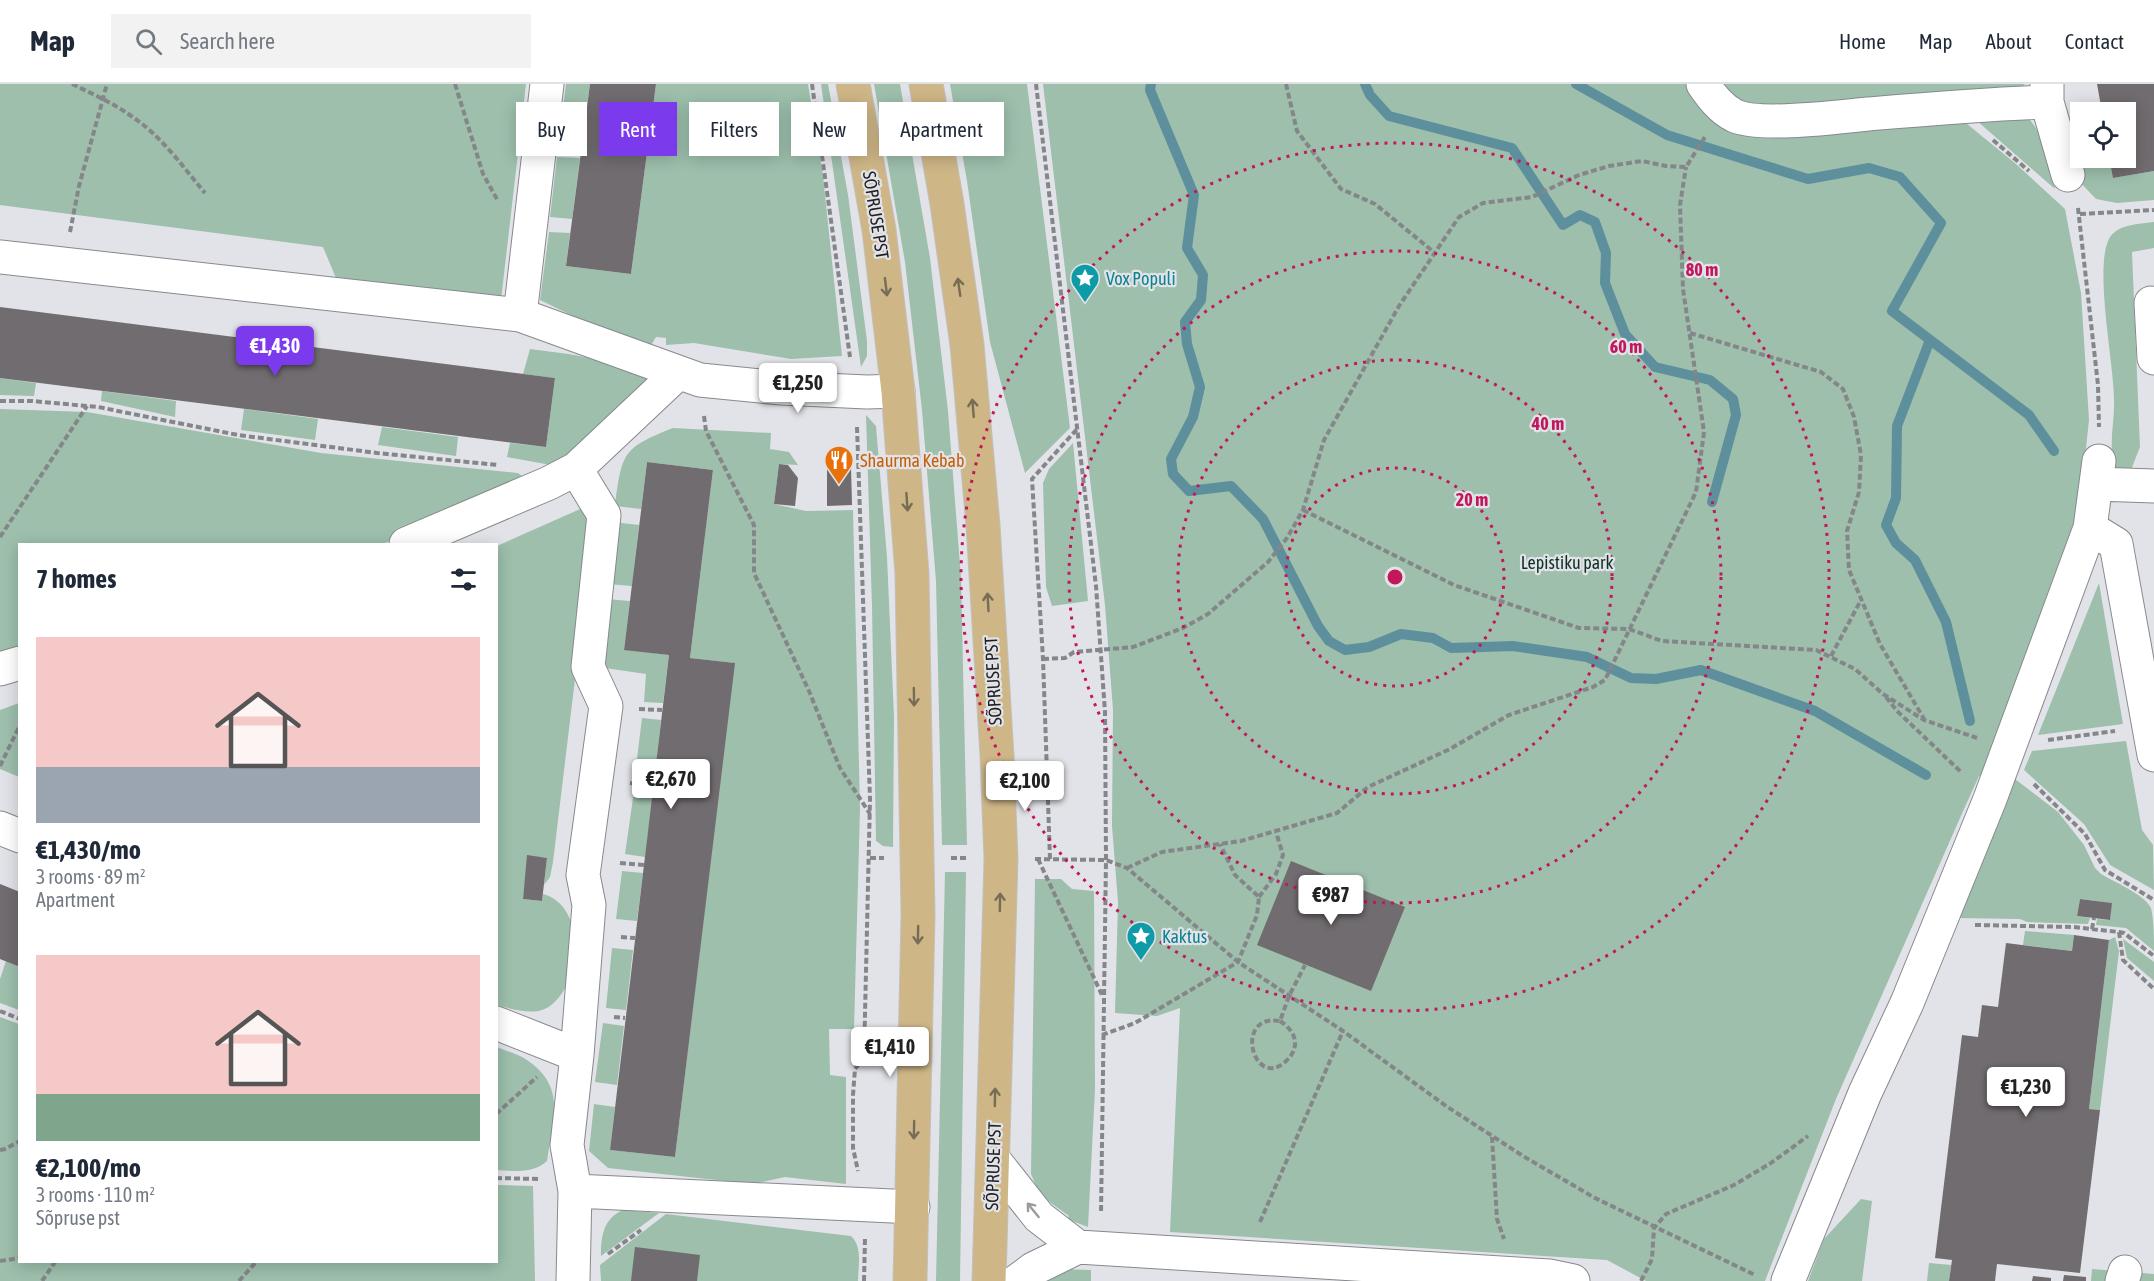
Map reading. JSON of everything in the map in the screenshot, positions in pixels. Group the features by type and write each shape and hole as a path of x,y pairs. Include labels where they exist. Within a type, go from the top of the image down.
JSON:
{"main road":[{"name":"SÕPRUSE PST","path":"853,84 879,230 898,391 913,598 918,915 910,1281"},
{"name":"SÕPRUSE PST","path":"926,84 947,204 967,345 984,537 997,756 1001,859 989,1281"}],"street":[{"path":"520,315 547,84"},
{"path":"1703,84 1712,98 1722,107 1736,116 1752,120 1812,119 2047,93 2070,191"},
{"path":"0,257 520,315 689,376 781,388 898,391"},
{"path":"2151,303 2154,358"},
{"path":"408,543 562,476 689,376"},
{"path":"1773,1279 1907,1003 1990,799 2090,528 2098,472 2154,486"},
{"path":"562,476 604,515 588,667 606,706 584,875 589,905 567,1145 575,1191 573,1280"},
{"path":"2090,528 2116,544 2154,755"},
{"path":"0,669 18,664"},
{"path":"0,828 18,835"},
{"path":"498,1024 577,1055"},
{"path":"994,1160 1039,1218 1078,1247 1208,1268 1244,1257 1549,1276 1573,1281"},
{"path":"575,1191 913,1207"},
{"path":"1017,1281 1033,1269 1078,1247"}],"path":[{"path":"72,84 134,118 154,135 205,193"},
{"path":"63,264 79,186 107,84"},
{"path":"455,84 483,174 499,204"},
{"path":"813,84 852,366"},
{"path":"1036,84 1079,427 1096,586 1105,712 1106,860 1101,1216"},
{"path":"1286,84 1297,131 1341,189 1375,204 1435,253"},
{"path":"1948,103 2035,176"},
{"path":"1127,868 1162,852 1241,841 1337,813 1368,787 1450,749 1509,715 1593,687 1605,680 1696,492 1704,432 1683,289 1680,206 1686,166 1707,132"},
{"path":"1043,659 1065,658 1074,652 1133,647 1183,628 1208,614 1268,562 1287,538 1303,510 1324,440 1399,306 1459,217 1483,203 1532,197 1579,175 1609,166 1642,161 1666,166 1686,166"},
{"path":"2070,191 2080,215 2086,290 2098,385 2098,472"},
{"path":"2070,191 2080,215"},
{"path":"2080,215 2154,210"},
{"path":"1690,333 1821,372 1843,389 1854,417 1861,455 1859,492 1847,531 1849,570 1880,644 1924,720"},
{"path":"689,376 706,431 754,525 754,573 809,691 840,768 870,815"},
{"path":"0,401 32,401 87,406 285,442 508,466 562,476"},
{"path":"0,537 87,406"},
{"path":"857,420 870,815 864,1057 855,1069 853,1095 853,1148 860,1179"},
{"path":"1050,859 1043,659 1032,479 1079,427"},
{"path":"1303,510 1454,585 1580,628 1629,629 1662,641 1816,650 1831,656 1855,669 1883,694 1897,711 1940,750 1977,790 1990,799"},
{"path":"1831,656 1862,600"},
{"path":"1883,694 1924,720 1973,738"},
{"path":"0,766 18,729"},
{"path":"2046,740 2088,735"},
{"path":"2004,759 2047,795 2085,834 2105,870 2154,900"},
{"path":"1102,1035 1135,1023 1238,962 1257,915 1259,897 1276,874 1283,855 1276,832"},
{"path":"1220,844 1235,875 1259,897"},
{"path":"1103,996 1036,859 1106,860 1127,868 1238,962 1343,1031 1446,1106 1492,1136 1595,1198 1654,1228 1773,1279"},
{"path":"2092,929 2094,918"},
{"path":"1938,925 2007,925 2119,932 2124,933 2154,956"},
{"path":"2119,932 2123,960 2154,989"},
{"path":"1280,1021 1305,964"},
{"path":"0,1011 18,1018"},
{"path":"1271,1020 1280,1021 1293,1031 1296,1042 1295,1050 1283,1064 1276,1068 1266,1067 1258,1061 1252,1050 1252,1036 1260,1024 1271,1020"},
{"path":"1244,1257 1343,1031"},
{"path":"498,1112 540,1074 577,1055"},
{"path":"1641,1281 1652,1259 1654,1228 1666,1214 1734,1185 1772,1163 1815,1130"},
{"path":"1492,1136 1497,1220 1519,1275"},
{"path":"0,1150 18,1142"},
{"path":"498,1178 545,1179"},
{"path":"573,1280 685,1196"},
{"path":"864,1281 865,1243"},
{"path":"0,1261 18,1258"},
{"path":"42,1281 54,1263"},
{"path":"239,1281 255,1263"}],"green space":[{"path":"0,84 526,84 524,102 516,102 518,156 501,300 336,278 323,247 0,205"},
{"path":"566,84 590,84 587,105 587,102 564,102"},
{"path":"656,84 808,84 811,102 791,102 791,156 820,156 842,356 791,359 694,343 666,345 666,338 656,337 647,352 540,300 549,232 570,233 566,266 631,274 647,156 677,156 677,102 654,102"},
{"path":"821,84 828,84 831,102 824,102"},
{"path":"874,84 900,84 903,102 879,102 879,113"},
{"path":"950,84 1027,84 1070,428 1025,473 990,342 963,156 1004,156 1004,102 953,102"},
{"name":"Lepistiku park","path":"1043,84 1689,84 1699,106 1961,119 2016,164 2065,209 2081,293 2089,420 2080,504 2073,542 1988,775 1979,776 1836,1099 1765,1281 1646,1281 1607,1260 1170,1232 1180,1008 1157,1016 1115,1013 1118,902 1112,826 1113,710 1105,605"},
{"path":"1715,84 2025,84 2018,90 1764,111 1716,93"},
{"path":"1968,113 2017,113 2029,119 2040,136 2055,189"},
{"path":"831,156 841,156 848,195 867,341 867,356 861,367"},
{"path":"887,156 912,156 930,258 948,411 961,578 967,845 942,845 936,581 922,410 905,262"},
{"path":"557,157 580,158 572,219 550,217"},
{"path":"2075,168 2111,168 2113,178 2154,171 2154,200 2117,203 2096,199 2076,178"},
{"path":"2154,222 2154,248 2132,252 2140,447 2129,475 2118,473 2112,456 2114,400 2103,271 2109,239 2117,230"},
{"path":"530,349 576,355 619,366 647,378 648,387 557,466 507,457 510,443 546,447 555,378 523,374"},
{"path":"0,378 36,383 34,396 0,395"},
{"path":"102,391 176,401 175,417 101,401"},
{"path":"0,409 87,412 321,453 518,473 522,476 521,482 385,543 18,543 18,649 0,656"},
{"path":"244,409 318,419 315,440 241,430"},
{"path":"866,415 876,426 887,557 894,717 893,847 883,846 876,841"},
{"path":"382,427 458,437 456,456 378,445"},
{"path":"673,428 771,433 770,449 789,452 798,465 779,464 774,504 806,511 853,510 860,809 854,1029 829,1029 830,1075 846,1077 846,1184 785,1177 752,1184 608,1168 589,1151 594,1104 615,1107 610,1150 675,1157 734,663 690,658 713,470 647,462 641,509 615,506 620,474 628,455 643,441"},
{"path":"1073,443 1088,601 1052,606 1046,587 1043,483 1049,469"},
{"path":"587,506 594,521 553,862 550,877 544,885 547,858 528,856 523,899 542,901 543,894 557,901 567,913 573,929 575,946 573,964 569,980 561,995 550,1006 531,1012 498,1005 498,546"},
{"path":"613,522 639,525 632,586 607,584"},
{"path":"2099,583 2123,724 2038,735"},
{"path":"606,599 630,601 624,649 669,655 663,703 644,702 646,674 605,668 600,657"},
{"path":"18,704 18,777 0,769 0,710"},
{"path":"642,718 661,720 655,777 635,775"},
{"path":"2126,741 2142,830 2153,845 2154,890 2110,865 2084,824 2024,770 2032,751"},
{"path":"2011,776 2058,812 2084,845 2095,868 2101,874 2136,893 2147,903 2151,908 2153,918 2154,951 2126,928 2096,925 2097,919 2110,920 2111,903 2080,899 2077,916 2090,918 2088,924 2027,922 2020,919 1957,918"},
{"path":"634,791 653,793 645,857 625,854"},
{"path":"622,871 643,873 637,921 616,919"},
{"path":"945,872 966,872 960,1281 936,1281"},
{"path":"1035,879 1061,879 1072,889 1094,891 1095,1089 1088,1227 1067,1219 1069,1216 1040,1195 1031,1174"},
{"path":"2025,931 2074,935 2072,951 2023,945"},
{"path":"2115,937 2119,951 2100,1110 2089,1109 2109,940"},
{"path":"2123,939 2154,962 2154,981 2127,958"},
{"path":"612,948 633,950 626,1010 606,1008"},
{"path":"6,961 18,967 18,1010 0,1003 0,979"},
{"path":"0,1017 18,1024 18,1263 498,1263 498,1185 533,1186 535,1281 0,1281"},
{"path":"603,1023 624,1026 617,1085 595,1082"},
{"path":"498,1047 527,1060 540,1070 548,1081 554,1105 547,1161 536,1168 498,1170"},
{"path":"1861,1199 1872,1201 1862,1281 1808,1281 1824,1239"},
{"path":"623,1210 659,1213 601,1256 607,1223"},
{"path":"666,1214 851,1236 855,1240 858,1251 858,1281 601,1281 600,1265"},
{"path":"1929,1263 1951,1265 1949,1281 1927,1281"},
{"path":"1062,1269 1091,1270 1091,1281 1039,1281"},
{"path":"2092,1269 2154,1274 2154,1281 2091,1281"}],"building":[{"path":"590,84 656,84 654,102 599,102 599,156 647,156 631,274 566,266 581,156 587,156 587,107"},
{"path":"2097,84 2154,84 2154,171 2113,178 2111,168 2136,168 2136,102 2100,102"},
{"path":"0,307 555,378 546,447 0,378"},
{"path":"647,462 713,470 690,658 735,663 675,1157 610,1150 669,655 624,650"},
{"path":"779,464 788,465 798,478 795,506 774,504"},
{"name":"Shaurma Kebab","path":"827,467 851,467 852,505 827,506"},
{"path":"527,855 547,858 542,901 523,899"},
{"path":"1291,861 1405,907 1371,991 1257,945"},
{"path":"0,884 18,891 18,966 0,959"},
{"path":"2080,899 2112,903 2110,920 2077,916"},
{"path":"2074,935 2109,940 2089,1109 2100,1110 2080,1273 1997,1264 1995,1281 1949,1281 1952,1260 1935,1258 1962,1035 1978,1037 1982,1005 1998,1007 2006,943 2072,951"},
{"path":"635,1247 700,1255 697,1281 631,1281"},
{"path":"2064,1275 2086,1277 2086,1281 2063,1281"},
{"path":"2033,1276 2051,1278 2051,1281 2032,1281"}],"waterway":[{"path":"1151,84 1150,90 1194,195 1187,248 1203,275 1201,300 1185,322 1187,344 1200,387 1193,417 1171,459 1173,474 1189,491 1231,486 1263,519 1318,626 1329,641 1345,650 1369,647 1401,634 1433,638 1451,648 1513,646 1587,657 1631,678 1656,679 1701,670 1815,711 1926,775"},
{"path":"1365,84 1370,95 1389,116 1512,148 1563,225 1580,215 1595,222 1606,253 1605,283 1625,334 1655,367 1710,380 1733,399 1736,415 1712,502"},
{"path":"1576,84 1667,135 1808,179 1869,168 1900,177 1941,223 1892,311 2029,415 2054,451"},
{"path":"1930,340 1897,426 1896,498 1886,525 1896,543 1915,560 1946,622 1970,721"}],"place":[{"name":"Vox Populi","path":"1085,304"},
{"name":"Shaurma Kebab","path":"839,486"},
{"name":"Kaktus","path":"1141,962"}]}
